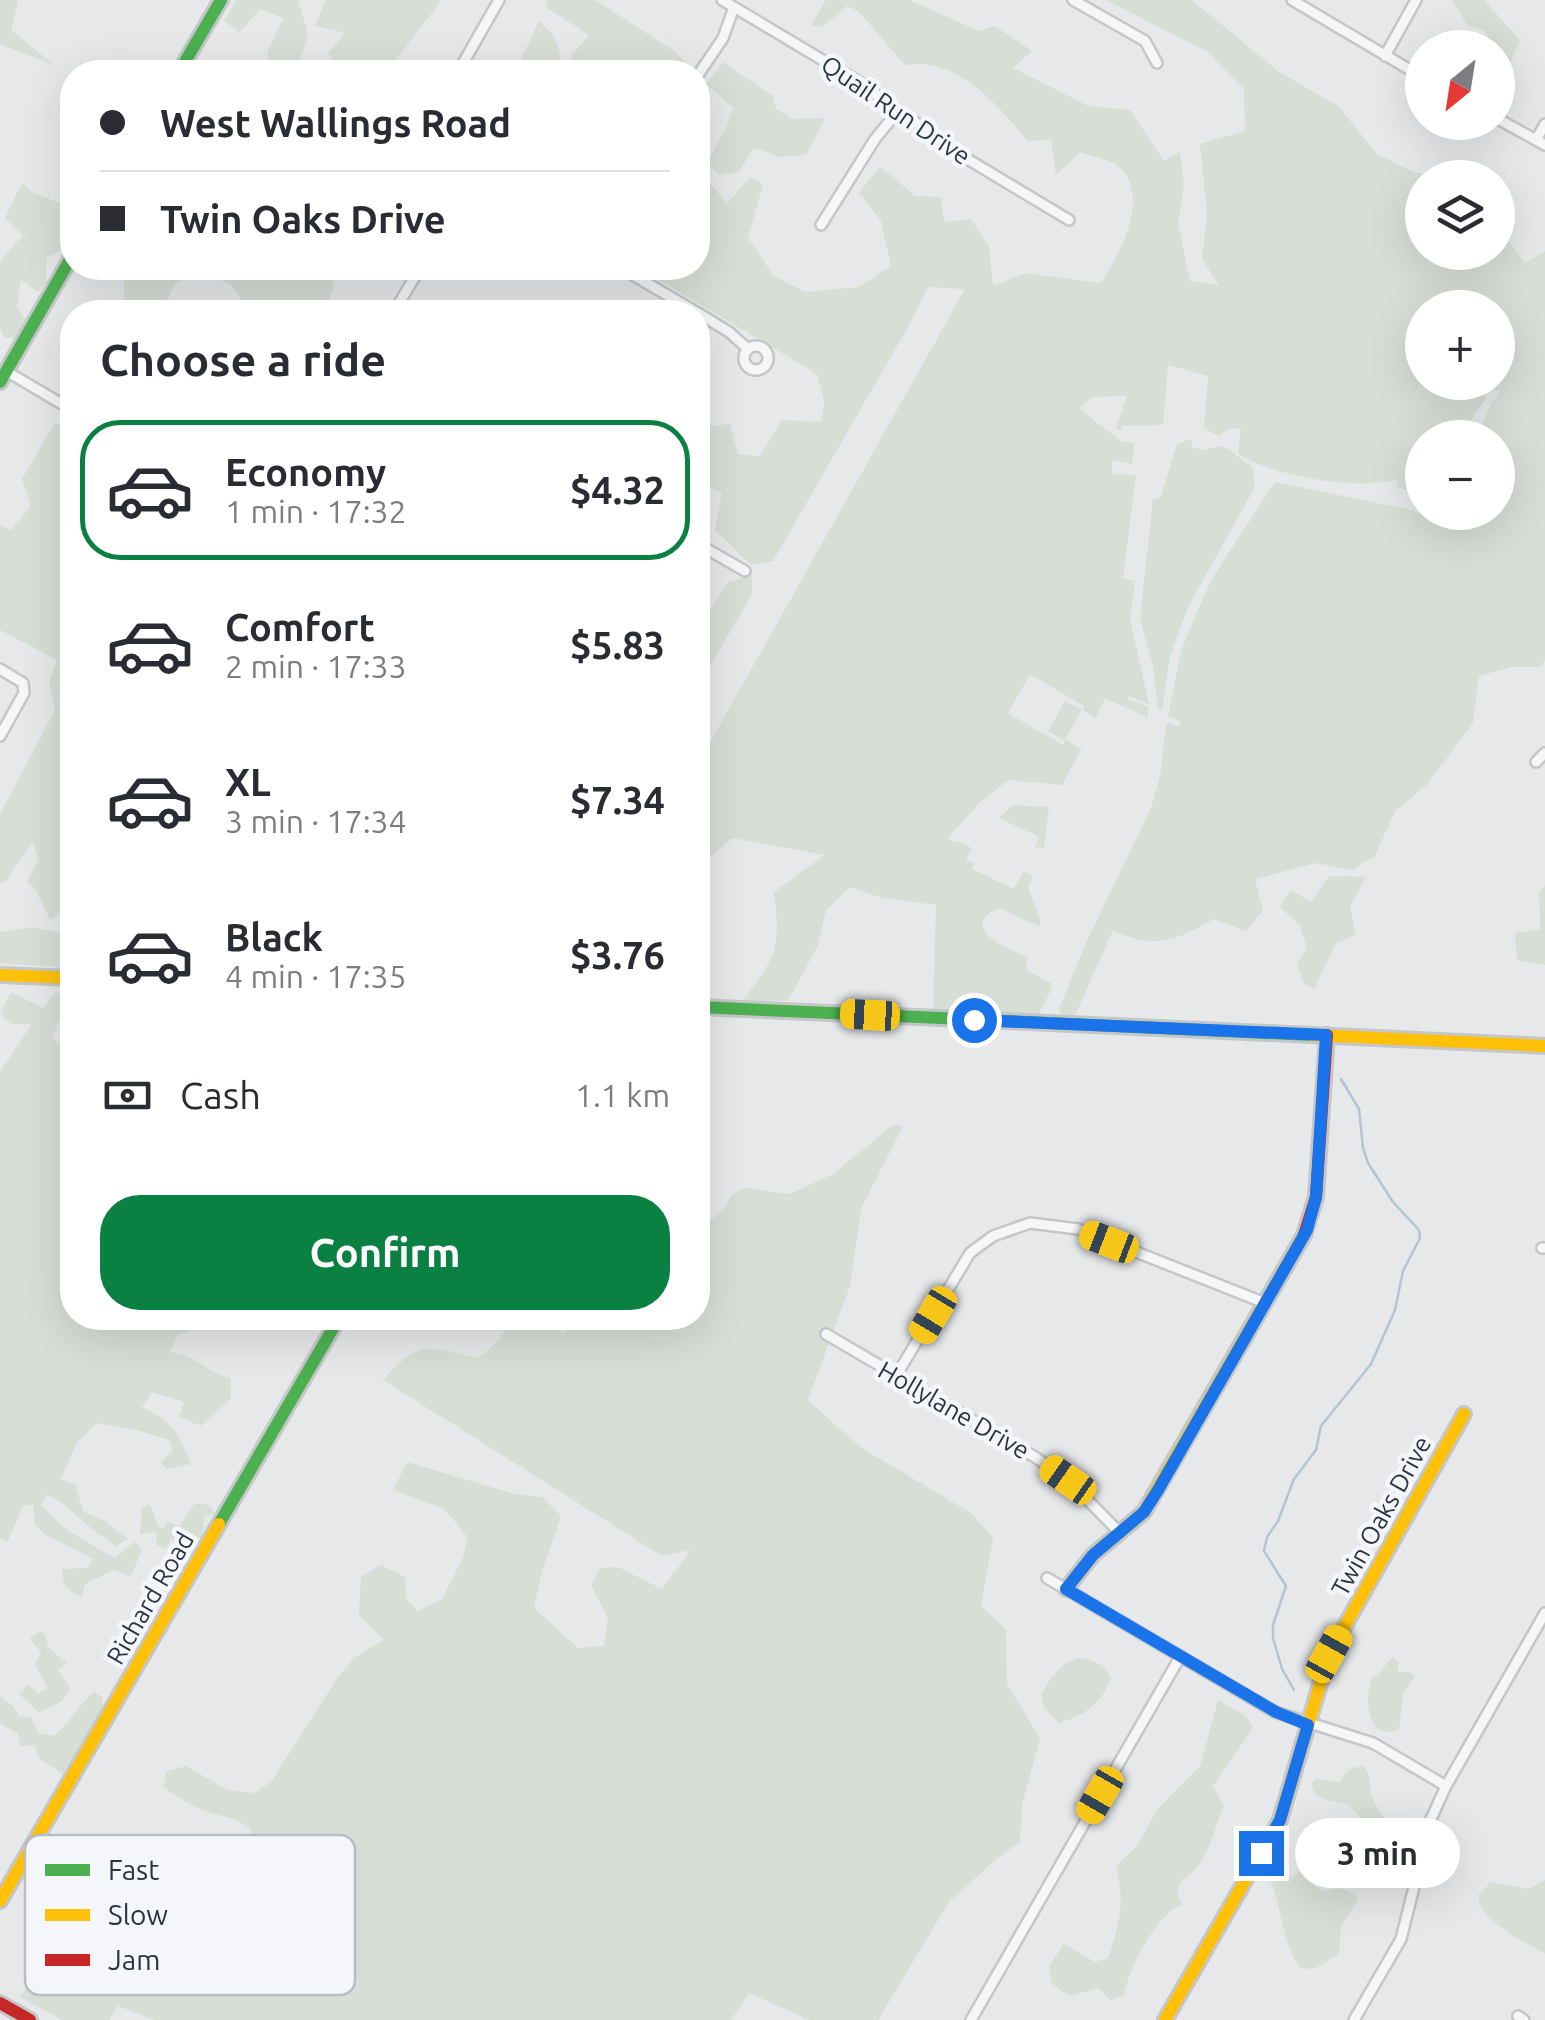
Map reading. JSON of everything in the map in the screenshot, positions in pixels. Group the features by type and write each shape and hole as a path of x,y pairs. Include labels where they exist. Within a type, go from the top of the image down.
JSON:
{"street":[{"path":"186,60 221,0"},
{"path":"465,60 500,0"},
{"name":"Quail Run Drive","path":"722,0 856,80 964,157 1069,220"},
{"path":"1073,0 1145,41 1157,62"},
{"path":"1292,0 1405,67"},
{"path":"1385,56 1416,0"},
{"path":"708,60 723,38 734,7"},
{"path":"822,225 874,139 898,111"},
{"path":"1515,128 1541,143 1545,124"},
{"path":"60,277 3,377 60,404"},
{"path":"641,280 675,300"},
{"path":"710,322 748,348"},
{"path":"710,551 745,571"},
{"path":"0,669 23,683 24,693 0,736"},
{"path":"1536,762 1545,753"},
{"path":"0,975 60,978"},
{"path":"710,1008 1545,1046"},
{"path":"1066,1589 1093,1555 1144,1512 1307,1230 1316,1197 1326,1035"},
{"path":"896,1376 970,1253 993,1236 1030,1223 1078,1230 1265,1304"},
{"name":"Richard Road","path":"38,1835 331,1330"},
{"name":"Hollylane Drive","path":"826,1334 1035,1456 1068,1480 1120,1534"},
{"name":"Twin Oaks Drive","path":"1165,2020 1280,1820 1329,1654 1464,1414"},
{"path":"1046,1578 1276,1712 1373,1743 1446,1786"},
{"path":"1354,2020 1402,1939 1431,1819 1446,1786 1545,1613"},
{"path":"972,2020 1180,1657"},
{"name":"Richard Road","path":"0,1900 25,1857"},
{"path":"0,2003 30,2020"}],"shaded area":[{"path":"0,0 18,0 11,30 56,66 0,44"},
{"path":"237,0 298,0 308,35 300,60 269,60 267,53 283,18 260,9 239,33 224,20"},
{"path":"326,0 442,0 396,60 333,60 328,53 345,33 315,26"},
{"path":"548,0 595,0 683,60 572,60 571,56 589,35 546,7"},
{"path":"826,0 909,0 979,31 995,26 1032,51 1013,68 1088,106 1130,110 1164,161 1180,152 1184,185 1178,224 1190,281 1219,285 1202,259 1207,213 1200,144 1245,131 1244,89 1207,51 1106,0 1192,0 1279,72 1338,106 1377,154 1405,168 1405,270 1515,270 1515,249 1525,263 1545,251 1545,660 1540,667 1512,667 1479,676 1473,723 1427,785 1395,811 1375,856 1352,870 1316,863 1255,879 1263,910 1246,931 1214,919 1165,940 1141,940 1113,930 1073,1020 1062,1019 1059,1009 1151,808 1160,776 1166,726 1168,723 1179,727 1180,721 1168,716 1181,651 1213,577 1275,482 1405,509 1405,530 1515,530 1515,420 1484,420 1494,400 1515,400 1515,290 1405,290 1405,400 1485,400 1471,420 1405,420 1405,489 1396,487 1397,480 1337,482 1294,475 1238,454 1241,429 1229,428 1219,436 1204,428 1208,376 1168,365 1163,425 1122,426 1121,431 1116,428 1127,396 1094,397 1078,408 1121,441 1134,443 1132,464 1113,460 1111,474 1136,475 1123,578 1135,581 1130,619 1149,704 1129,696 1127,699 1148,707 1148,718 1105,698 1096,718 1083,710 1084,706 1030,674 1008,713 1063,745 1065,741 1048,731 1065,701 1082,710 1065,739 1081,749 1062,785 1009,780 982,800 948,838 972,848 966,859 974,864 972,869 1014,889 1024,871 1033,876 1028,887 1041,922 1039,926 998,908 983,924 991,938 1028,958 1029,972 1051,983 1037,1018 933,1013 936,905 883,898 850,887 826,911 818,945 788,1001 741,1002 774,952 774,892 825,855 732,838 710,857 710,743 965,289 928,287 773,561 751,565 715,530 722,493 710,488 710,426 730,424 738,454 760,456 782,420 822,422 824,400 817,374 710,310 710,300 693,300 659,280 710,280 710,182 727,204 750,177 763,184 748,238 774,276 805,292 858,287 891,266 881,221 859,193 880,166 915,196 941,197 944,222 971,219 989,247 993,286 1025,273 1100,283 1116,258 1133,208 1128,178 1118,166 1080,152 1056,175 1051,140 1028,141 989,98 959,75 924,64 905,65 858,11 847,6 823,27 811,25"},
{"path":"1452,0 1484,0 1511,30 1482,30 1467,25"},
{"path":"539,21 557,44 560,60 521,60"},
{"path":"723,62 773,96 776,109 792,119 825,118 806,155 780,157 754,148 738,173 718,174 710,165 710,157 733,108 710,88 710,79"},
{"path":"22,183 32,192 60,203 60,250 47,258 46,282 38,292 21,280 17,307 25,319 15,339 4,337 0,327 0,267 2,259 23,235 5,218"},
{"path":"181,280 167,300 125,300 124,281"},
{"path":"222,280 333,280 333,289 329,300 242,300 231,285"},
{"path":"55,423 60,425 60,912 50,920 37,891 27,882 38,860 33,841 5,882 0,883 0,814 55,710 49,682 57,660 0,630 0,525 11,530 31,506 22,479"},
{"path":"1192,439 1192,447 1202,450 1224,446 1252,467 1255,487 1188,607 1170,656 1162,710 1158,710 1153,667 1140,618 1153,499 1160,499 1177,444"},
{"path":"752,574 752,594 710,666 710,610 729,582"},
{"path":"1013,805 1049,807 1044,848 1035,847 1039,837 999,818"},
{"path":"1329,876 1366,877 1350,907 1356,935 1336,943 1314,989 1304,983 1297,964 1307,948 1300,926 1280,907 1290,890 1311,902"},
{"path":"1545,885 1545,965 1517,960 1515,933 1540,929 1539,892"},
{"path":"33,927 60,933 60,967 0,963 0,932"},
{"path":"11,992 43,1008 56,992 60,995 60,1018 52,1038 60,1044 60,1330 193,1330 178,1335 170,1352 231,1378 231,1398 201,1426 179,1417 184,1402 152,1392 142,1407 174,1429 191,1464 167,1469 160,1462 173,1451 169,1440 137,1430 96,1423 76,1444 61,1479 75,1484 83,1511 107,1522 128,1539 116,1546 47,1494 41,1505 68,1531 115,1558 135,1542 142,1549 131,1577 114,1570 85,1584 82,1596 66,1587 62,1569 87,1568 93,1559 47,1536 35,1525 33,1504 23,1506 8,1541 0,1538 0,1072 32,1024 12,1024 0,1014"},
{"path":"893,1125 903,1126 861,1209 850,1286 808,1400 860,1447 971,1513 993,1538 981,1606 1006,1630 1007,1684 1040,1738 1022,1805 1020,1842 949,1902 878,2020 809,2020 749,1993 731,2020 155,2020 118,2006 109,2020 62,2020 20,1997 25,1990 25,1995 355,1995 355,1835 250,1835 247,1826 195,1806 163,1787 167,1771 186,1766 228,1790 254,1793 271,1782 354,1658 384,1640 359,1615 361,1577 381,1565 405,1577 406,1598 417,1611 442,1599 462,1560 468,1538 445,1509 393,1490 407,1462 514,1494 542,1497 561,1516 534,1608 578,1648 604,1646 608,1618 591,1585 600,1568 618,1567 662,1589 691,1550 662,1556 383,1380 406,1358 425,1349 478,1358 506,1330 710,1330 710,1220 724,1209 732,1194 746,1188 790,1194 833,1174"},
{"path":"195,1503 209,1505 214,1513 204,1518 203,1536 183,1542 171,1539 166,1549 157,1545 156,1532 140,1534 142,1507 150,1504 158,1526 163,1529 167,1522 179,1526"},
{"path":"40,1631 45,1634 48,1647 67,1663 58,1670 70,1688 62,1701 39,1713 19,1694 28,1685 38,1693 48,1689 35,1664 41,1653 30,1638"},
{"path":"1392,1657 1398,1661 1398,1673 1408,1671 1415,1676 1403,1693 1399,1730 1388,1732 1374,1724 1368,1697 1372,1678"},
{"path":"1081,1658 1099,1664 1111,1679 1091,1708 1059,1723 1044,1707 1041,1695 1062,1667"},
{"path":"94,1692 103,1698 102,1710 63,1774 40,1759 34,1745 20,1746 18,1734 0,1723 0,1696 19,1716 31,1717 38,1733 54,1736"},
{"path":"1218,1700 1246,1716 1253,1728 1213,1786 1224,1806 1199,1866 1182,1879 1177,1894 1182,1904 1152,1932 1137,1957 1123,1996 1110,2000 1099,1988 1069,1996 1052,1984 1049,1966 1064,1944 1095,1962 1108,1958 1120,1912 1116,1866 1137,1846 1157,1810 1200,1766"},
{"path":"1364,1766 1373,1800 1388,1826 1386,1835 1370,1830 1349,1805 1321,1798 1311,1785 1316,1779 1341,1782 1349,1770"},
{"path":"1308,1863 1316,1865 1314,1885 1324,1892 1342,1889 1359,1898 1341,1926 1339,1954 1316,1968 1301,1969 1290,1949 1269,1878 1293,1877"},
{"path":"1545,1880 1545,1954 1494,1922 1478,1895 1491,1882 1529,1889"}],"waterway":[{"path":"1294,1690 1282,1669 1273,1638 1273,1625 1286,1586 1264,1551 1267,1537 1278,1521 1294,1479 1316,1450 1321,1426 1371,1364 1395,1310 1403,1271 1420,1238 1419,1230 1393,1202 1368,1163 1359,1109 1341,1079"}],"traffic: fast":[{"path":"186,60 221,0"},
{"path":"0,382 60,277"},
{"path":"710,1008 1312,1035"},
{"path":"219,1524 332,1330"}],"traffic: slow":[{"path":"0,975 60,978"},
{"path":"1312,1035 1545,1046"},
{"path":"1066,1589 1093,1555 1144,1512 1304,1235"},
{"path":"1165,2020 1280,1820 1329,1654 1464,1414"},
{"path":"38,1835 219,1524"},
{"path":"0,1901 25,1858"}],"traffic: jam":[{"path":"1304,1235 1316,1197 1327,1035"},
{"path":"0,2003 30,2020"}],"route":[{"path":"974,1020 1326,1035 1316,1197 1307,1230 1144,1512 1093,1555 1066,1589 1276,1712 1308,1725 1280,1820 1261,1853"}]}
